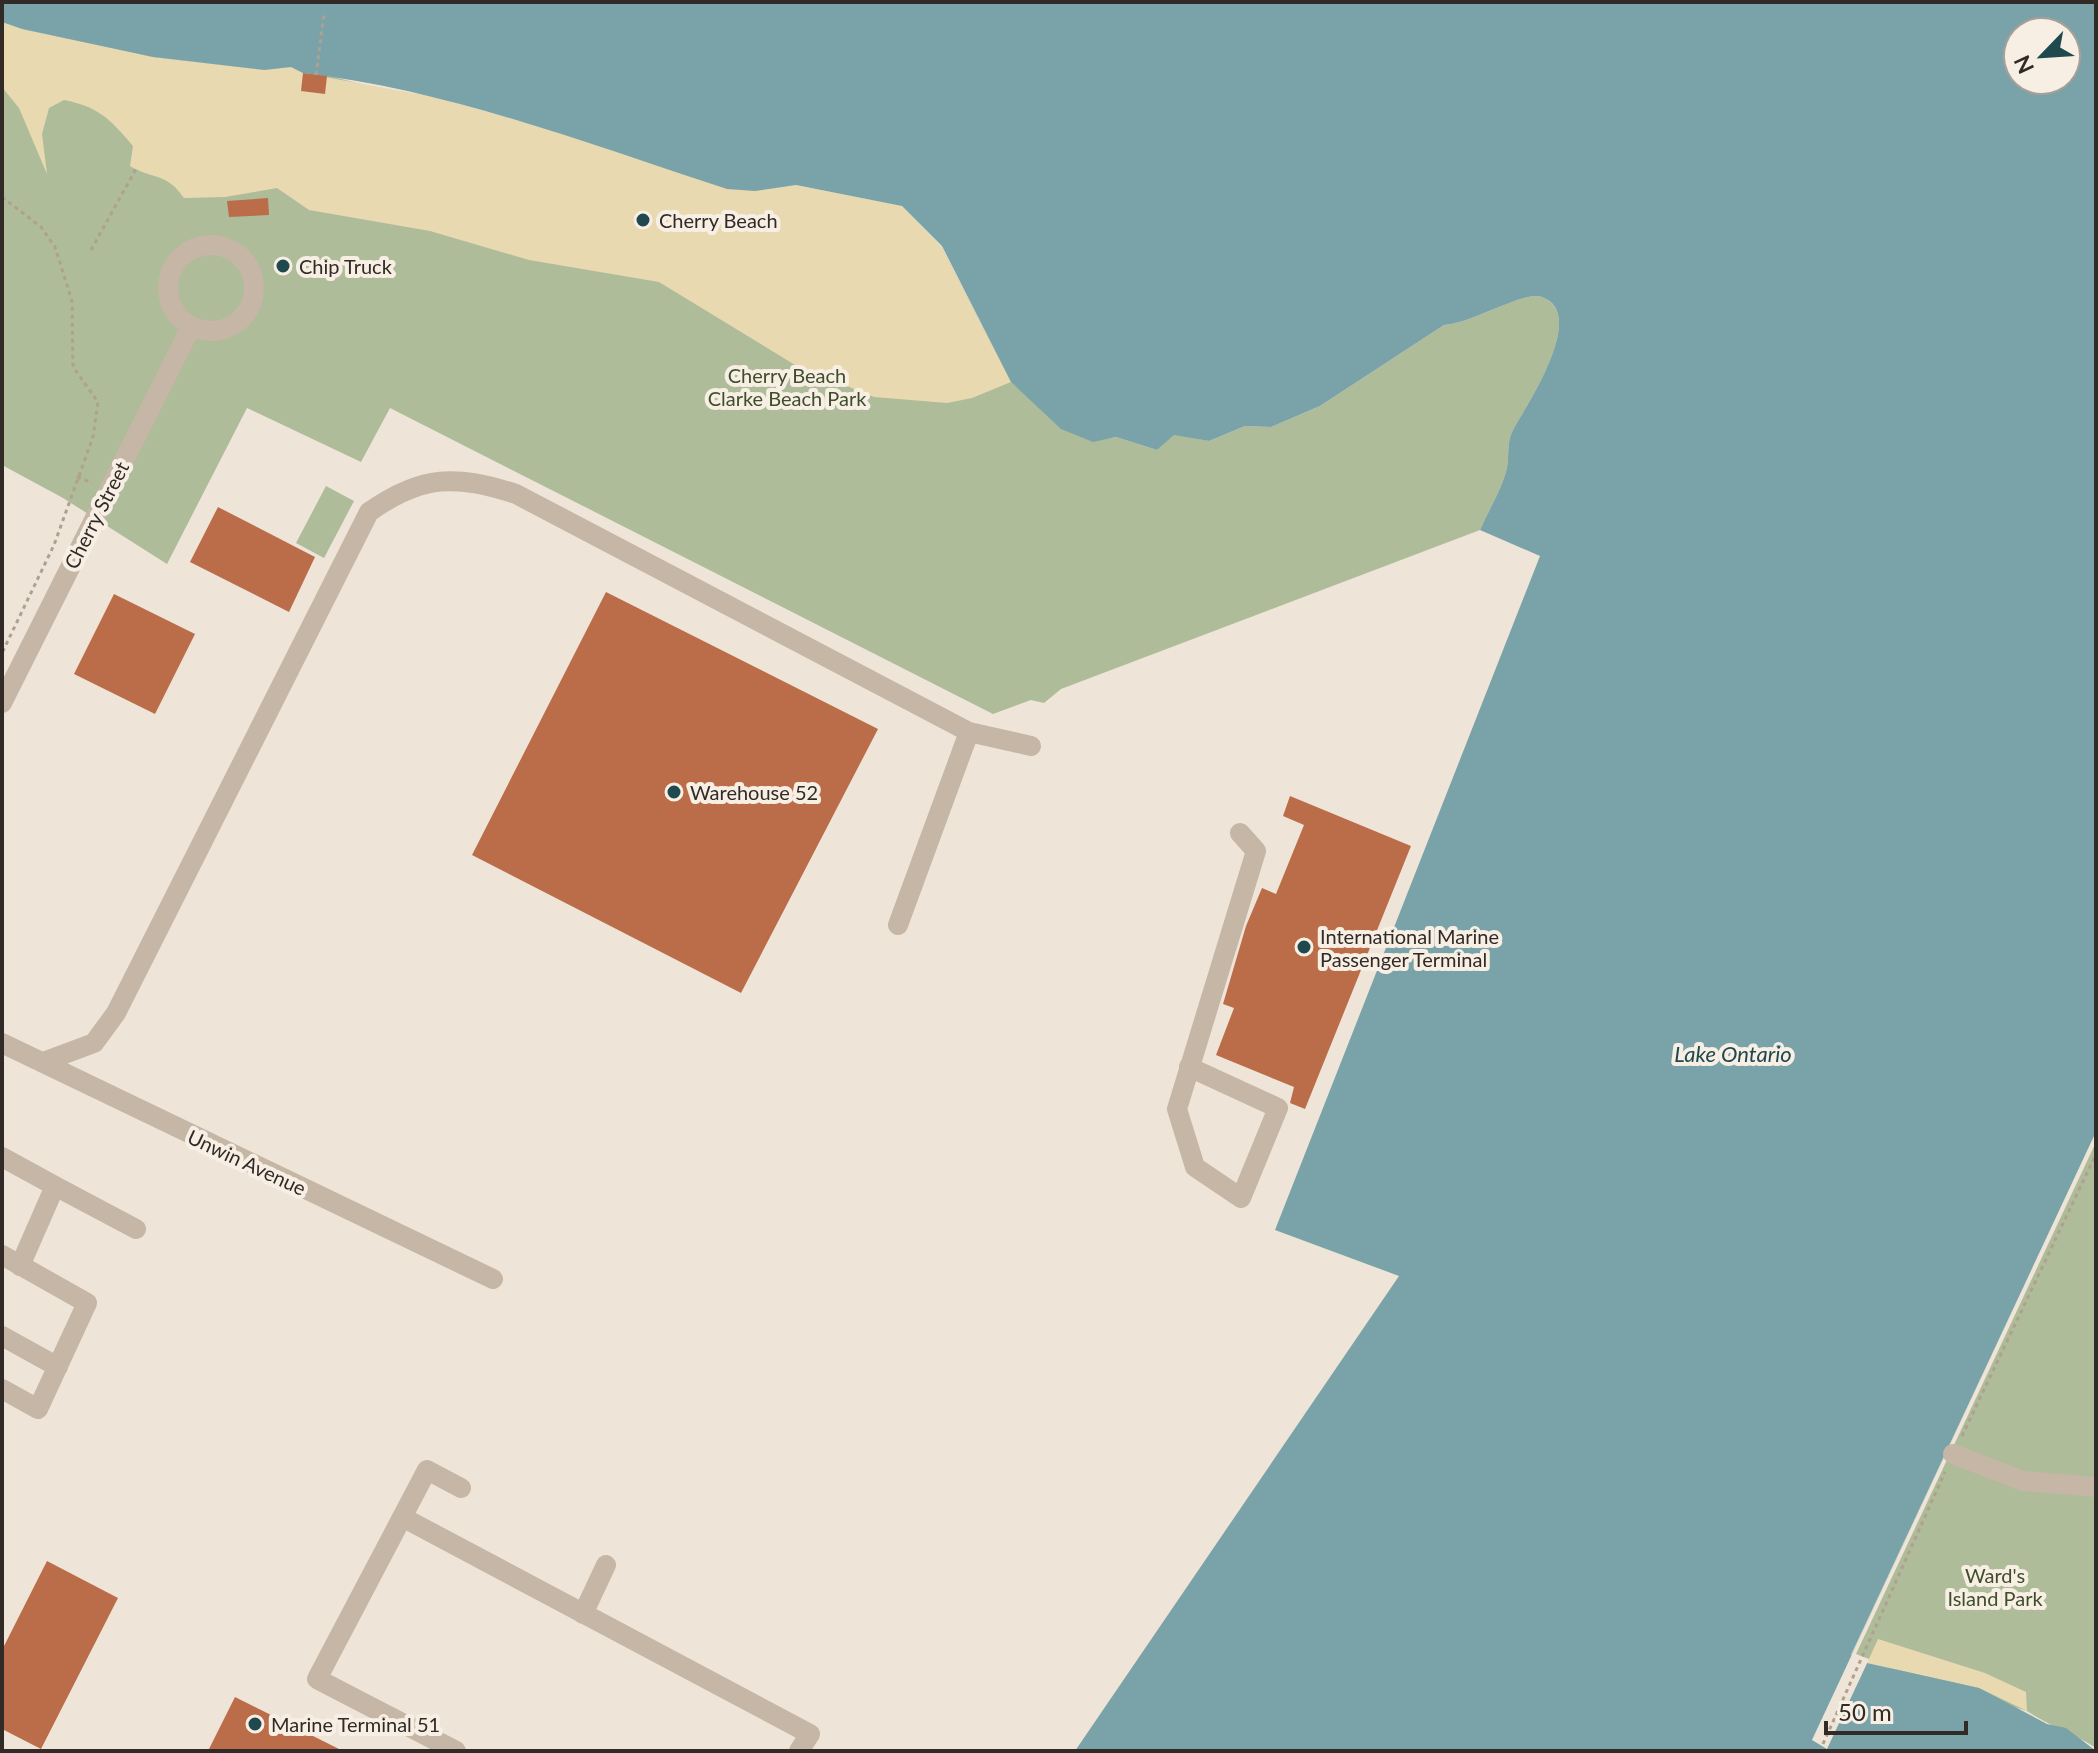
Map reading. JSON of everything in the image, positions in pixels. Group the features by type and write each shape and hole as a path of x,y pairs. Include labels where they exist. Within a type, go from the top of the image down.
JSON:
{"street":[{"path":"202,245 227,247 246,262 252,273 255,285 249,309 234,325 224,330 201,331 191,327 171,306 167,292 173,266 181,256 202,245"},
{"name":"Cherry Street","path":"2,703 191,327"},
{"path":"43,1062 94,1043 116,1013 369,512 394,495 431,480 473,480 516,494 969,732 1031,746"},
{"path":"898,925 969,732"},
{"path":"1189,1067 1278,1108 1241,1198 1195,1167 1177,1109 1189,1067 1256,851 1240,833"},
{"name":"Unwin Avenue","path":"2,1043 493,1279"},
{"path":"2,1157 136,1229"},
{"path":"2,1389 38,1409 87,1303 11,1261 55,1186"},
{"path":"2,1336 58,1367"},
{"path":"1953,1454 2023,1481 2096,1487"},
{"path":"456,1751 317,1679 427,1470 461,1488"},
{"path":"402,1517 810,1734 799,1751"},
{"path":"583,1614 606,1565"}],"path":[{"path":"316,75 324,14"},
{"path":"91,250 136,169"},
{"path":"2,197 41,227 55,247 72,301 73,367 98,402 93,437 54,545 2,653"},
{"path":"1823,1744 1953,1454 2096,1154"}],"green space":[{"name":"Cherry Beach Clarke Beach Park","path":"2,22 153,57 264,70 291,67 303,73 330,76 760,188 941,246 1011,382 1093,441 1116,437 1157,450 1174,434 1209,441 1245,426 1271,427 1320,406 1444,325 1523,298 1542,297 1555,307 1559,322 1557,341 1540,383 1512,432 1505,476 1480,530 1061,689 1044,703 1031,700 993,714 390,408 361,462 247,408 167,564 63,498 2,465"},
{"path":"326,486 354,501 324,558 296,543"},
{"name":"Ward's Island Park","path":"2096,1132 2096,1748 2027,1711 1851,1656"}],"sand":[{"name":"Cherry Beach","path":"2,22 153,57 264,70 291,67 303,73 434,97 760,188 796,185 902,206 941,246 1011,382 972,398 947,403 874,397 795,365 659,282 529,260 430,231 309,210 277,188 225,197 184,198 165,180 130,166 133,146 110,121 86,106 64,100 49,108 42,134 47,174 19,108 2,87"},
{"path":"1878,1639 1985,1673 2026,1692 2027,1711 1979,1688 1867,1663"}],"water":[{"name":"Lake Ontario","path":"2,2 2096,2 2096,1132 1851,1655 1867,1663 1979,1688 2047,1724 2066,1728 2096,1751 1075,1751 1399,1276 1275,1230 1540,556 1480,530 1505,476 1512,432 1550,362 1559,322 1555,307 1542,297 1534,296 1444,325 1320,406 1271,427 1245,426 1209,441 1174,435 1157,450 1116,437 1093,442 1061,429 1011,382 942,246 902,206 796,185 755,191 727,189 518,120 411,92 303,73 291,67 264,70 153,57 2,22"}],"pier":[{"path":"2096,1132 2096,1142 1856,1654 1869,1659 1827,1749 1812,1740"}],"building":[{"path":"303,73 327,76 325,94 301,91"},
{"path":"268,198 269,215 229,217 227,201"},
{"path":"218,507 315,557 289,612 190,562"},
{"name":"Warehouse 52","path":"606,592 878,729 741,993 472,855"},
{"path":"114,594 195,634 155,714 74,674"},
{"name":"International Marine Passenger Terminal","path":"1290,796 1411,846 1305,1109 1290,1103 1294,1087 1216,1055 1234,1008 1223,1004 1246,926 1262,888 1276,894 1304,825 1283,816"},
{"path":"47,1561 118,1598 41,1749 2,1729 2,1650"},
{"name":"Marine Terminal 51","path":"235,1697 343,1751 208,1751"}],"place":[{"name":"Cherry Beach","path":"643,220"},
{"name":"Chip Truck","path":"283,266"},
{"name":"Warehouse 52","path":"674,792"},
{"name":"International Marine Passenger Terminal","path":"1304,947"},
{"name":"Marine Terminal 51","path":"255,1724"}]}
